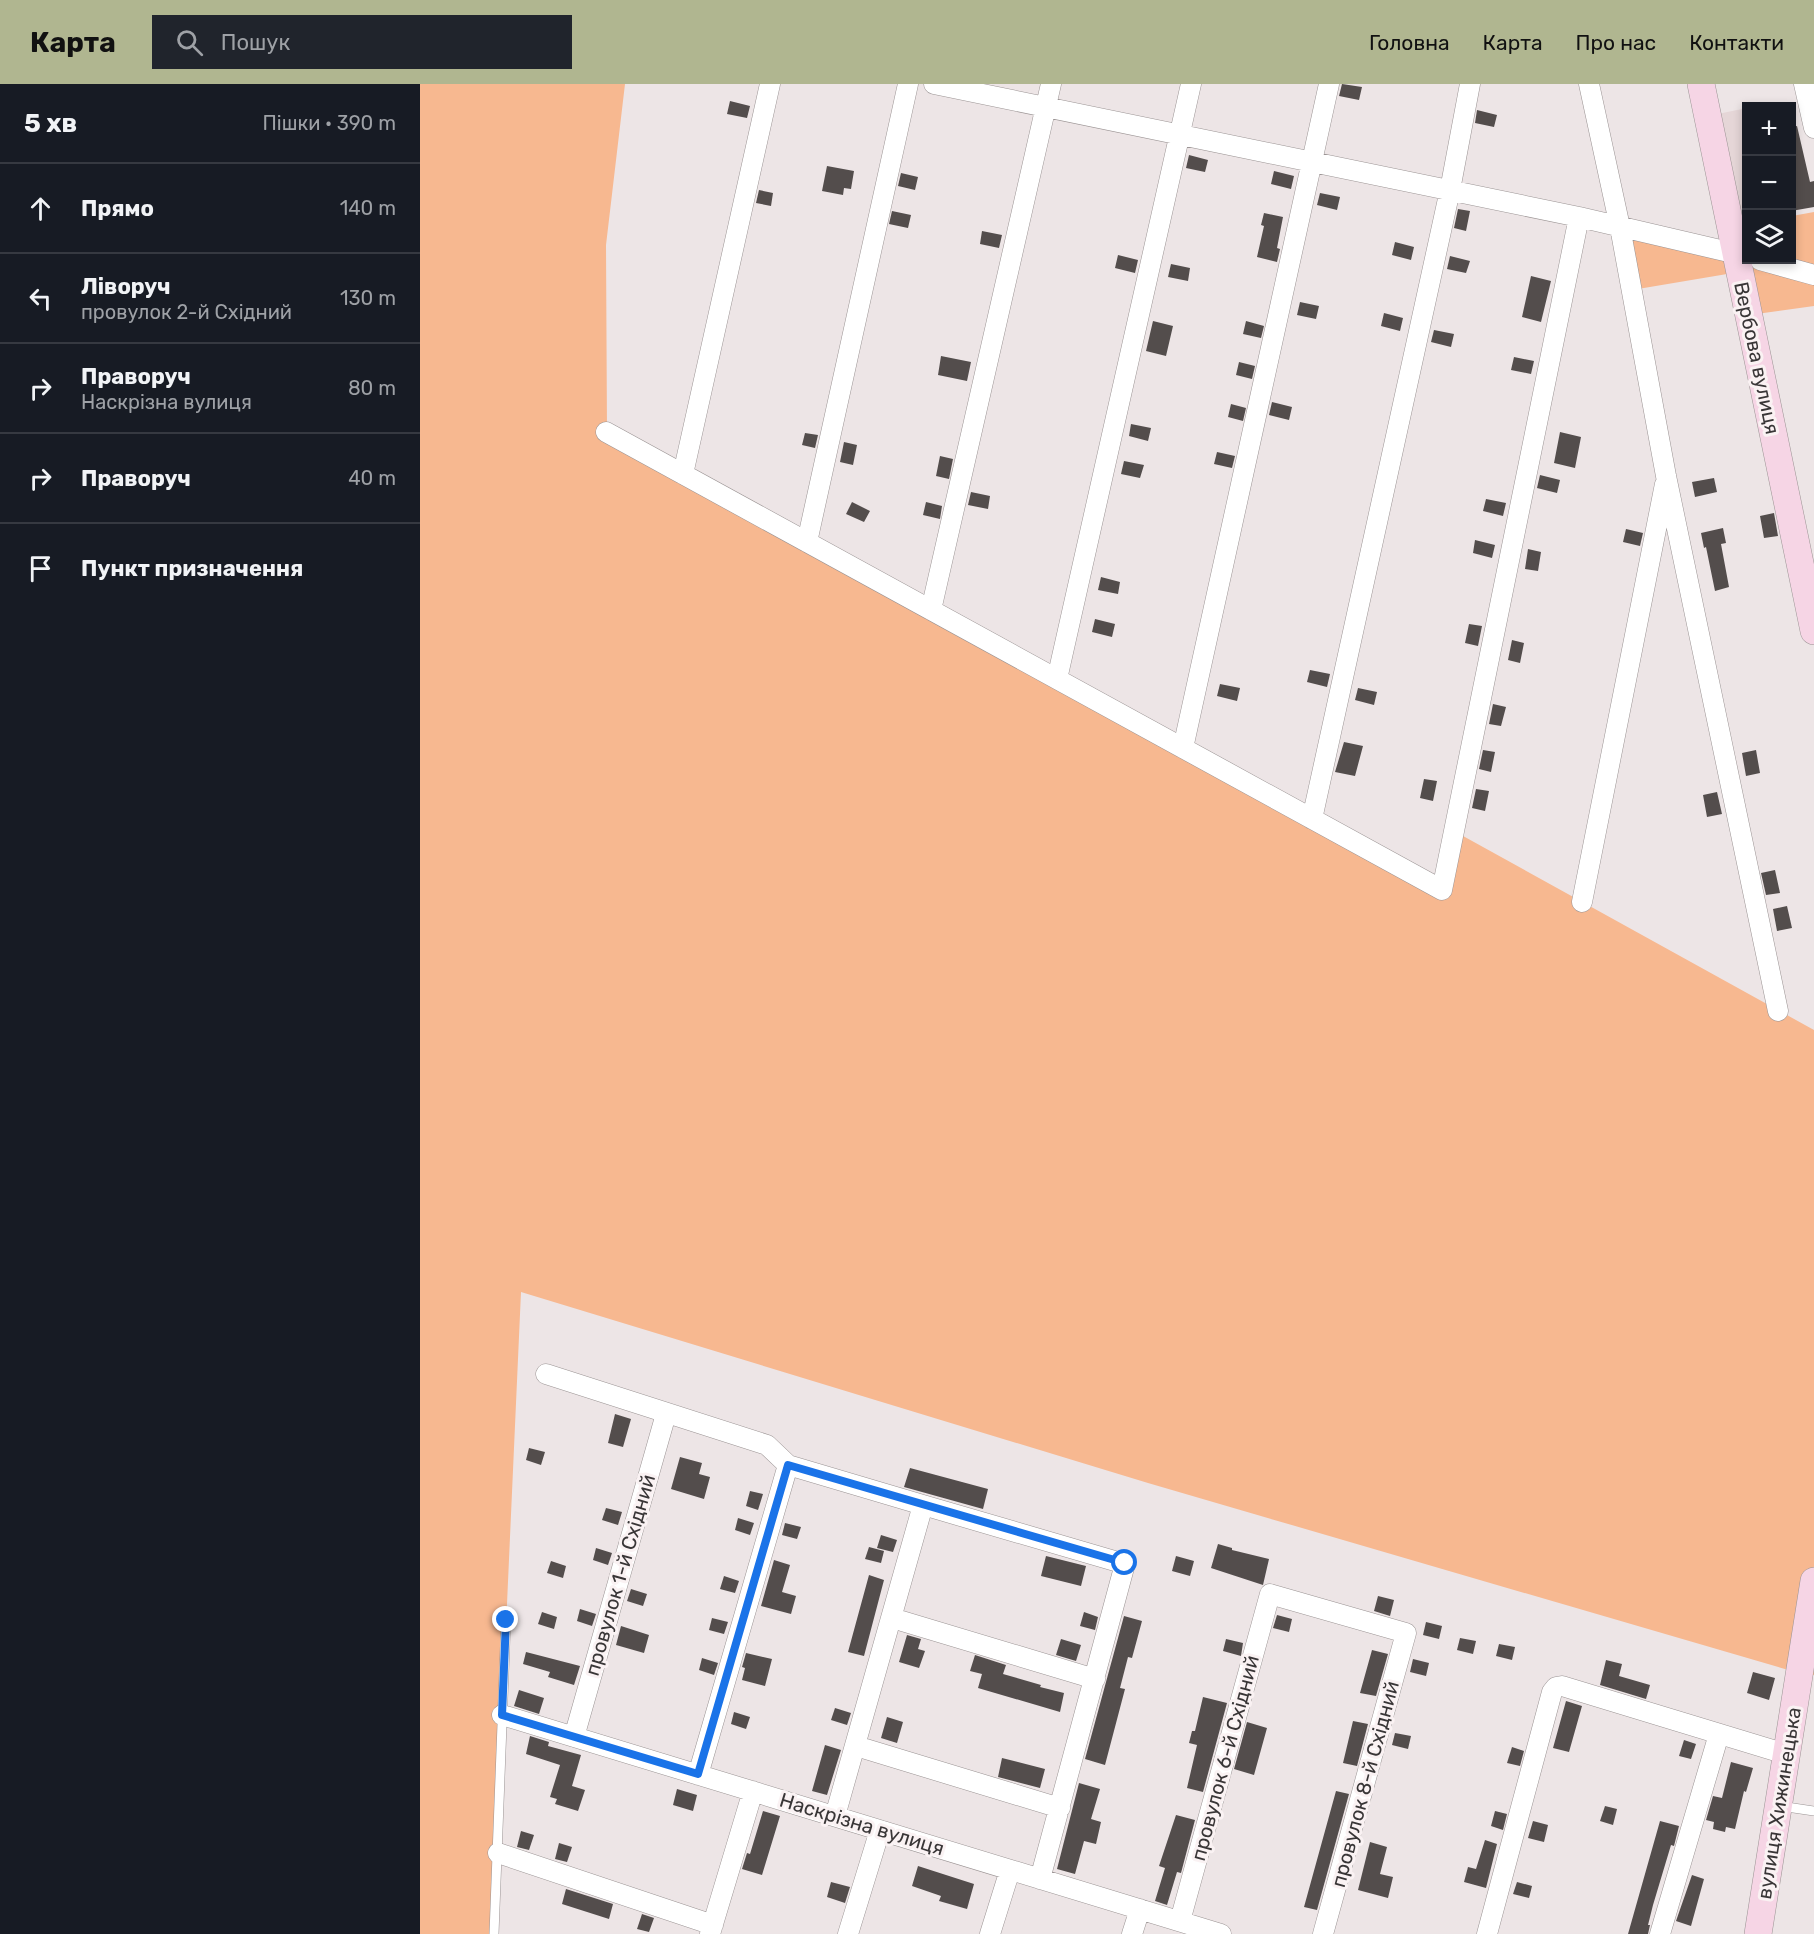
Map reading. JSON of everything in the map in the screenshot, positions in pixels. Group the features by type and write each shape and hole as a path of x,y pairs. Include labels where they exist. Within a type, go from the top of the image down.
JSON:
{"street":[{"path":"683,474 770,84"},
{"path":"807,542 908,84"},
{"path":"934,84 1579,217 1742,255"},
{"path":"931,610 1052,84"},
{"path":"1057,679 1191,84"},
{"path":"1183,748 1329,84"},
{"path":"1312,819 1450,190 1470,84"},
{"path":"1589,84 1620,227 1666,476 1778,1011"},
{"name":"Вербова вулиця","path":"1701,84 1742,237"},
{"path":"1804,84 1814,128"},
{"path":"606,432 1442,890 1579,217"},
{"name":"Вербова вулиця","path":"1748,264 1814,631"},
{"path":"1775,264 1814,275"},
{"path":"1582,902 1666,476"},
{"path":"546,1374 767,1445 788,1465 1125,1563 1040,1879"},
{"name":"провулок 1-й Східний","path":"574,1737 666,1414"},
{"path":"698,1774 788,1465"},
{"path":"835,1816 923,1505"},
{"name":"вулиця Хижинецька","path":"1758,1934 1812,1591"},
{"name":"провулок 8-й Східний","path":"1270,1594 1406,1634 1323,1934"},
{"name":"провулок 6-й Східний","path":"1180,1922 1270,1594"},
{"path":"892,1618 1095,1679"},
{"path":"1487,1934 1552,1692 1557,1687 1562,1686 1786,1754"},
{"name":"Наскрізна вулиця","path":"502,1715 1221,1934"},
{"path":"1660,1934 1719,1734"},
{"path":"856,1746 1060,1808"},
{"path":"498,1853 712,1929 753,1791"},
{"path":"848,1934 879,1830"},
{"path":"990,1934 1010,1870"},
{"path":"1132,1934 1140,1909"}],"lane":[{"path":"494,1934 506,1620"},
{"path":"1778,1805 1814,1811"}],"shaded area":[{"path":"420,84 625,84 606,245 607,432 1441,890 1454,831 1814,1030 1814,1675 1795,1672 1148,1483 521,1292 494,1934 420,1934"},
{"path":"1742,109 1742,226 1730,228 1708,116"},
{"path":"1814,212 1814,306 1749,315 1739,272 1632,290 1620,227 1735,252 1730,228 1742,226 1742,264 1796,264 1796,215"}],"building":[{"path":"1342,84 1362,87 1359,100 1339,96"},
{"path":"730,101 750,106 747,118 727,114"},
{"path":"1477,110 1497,115 1494,127 1475,123"},
{"path":"1796,126 1810,182 1814,181 1814,207 1796,210 1796,156"},
{"path":"1189,155 1208,160 1205,172 1186,168"},
{"path":"827,166 854,171 851,189 844,188 843,195 822,191"},
{"path":"1274,171 1294,176 1291,189 1271,184"},
{"path":"901,173 918,177 915,190 898,186"},
{"path":"759,190 773,193 771,206 756,203"},
{"path":"1320,193 1340,197 1337,210 1317,205"},
{"path":"1458,209 1470,211 1466,231 1454,228"},
{"path":"892,211 911,215 908,228 889,224"},
{"path":"1264,213 1283,217 1277,248 1280,249 1277,262 1257,257 1264,226 1261,225"},
{"path":"982,231 1002,235 999,248 980,244"},
{"path":"1395,242 1414,247 1411,260 1392,255"},
{"path":"1118,255 1138,260 1135,273 1115,268"},
{"path":"1450,256 1470,261 1466,273 1447,269"},
{"path":"1171,264 1190,268 1188,281 1168,277"},
{"path":"1531,276 1551,281 1541,322 1522,317"},
{"path":"1300,302 1319,306 1316,319 1297,315"},
{"path":"1384,313 1403,318 1400,331 1381,326"},
{"path":"1153,321 1173,326 1166,356 1146,351"},
{"path":"1246,321 1264,326 1261,338 1243,334"},
{"path":"1434,330 1454,334 1451,347 1431,342"},
{"path":"941,356 971,362 967,381 938,375"},
{"path":"1514,357 1534,361 1531,374 1511,370"},
{"path":"1239,362 1255,366 1252,379 1236,375"},
{"path":"1272,402 1292,407 1289,420 1269,415"},
{"path":"1231,404 1246,408 1243,421 1228,417"},
{"path":"1131,424 1151,428 1148,441 1129,436"},
{"path":"1560,432 1581,437 1575,468 1554,463"},
{"path":"805,433 818,435 815,448 802,445"},
{"path":"844,442 857,445 853,465 840,462"},
{"path":"1217,452 1235,456 1232,468 1214,464"},
{"path":"940,456 953,459 949,479 936,476"},
{"path":"1124,461 1144,465 1140,478 1121,474"},
{"path":"1540,475 1560,480 1557,493 1537,488"},
{"path":"1714,478 1717,492 1695,497 1692,482"},
{"path":"971,492 990,496 988,509 968,505"},
{"path":"1486,499 1506,503 1503,516 1483,511"},
{"path":"852,502 870,511 864,522 846,514"},
{"path":"926,502 942,506 940,519 923,515"},
{"path":"1774,513 1778,536 1764,538 1760,516"},
{"path":"1723,528 1726,543 1721,544 1729,587 1715,591 1701,533"},
{"path":"1626,529 1643,533 1640,546 1623,542"},
{"path":"1475,540 1495,545 1492,558 1473,553"},
{"path":"1528,549 1541,552 1538,571 1525,569"},
{"path":"1101,577 1120,582 1118,594 1098,590"},
{"path":"1095,619 1115,624 1112,637 1092,632"},
{"path":"1469,624 1482,626 1478,646 1465,643"},
{"path":"1512,640 1524,643 1520,663 1508,660"},
{"path":"1310,670 1330,674 1327,687 1307,682"},
{"path":"1220,684 1240,688 1237,701 1217,696"},
{"path":"1358,688 1377,692 1374,705 1355,700"},
{"path":"1493,704 1506,707 1501,726 1489,724"},
{"path":"1344,742 1363,746 1355,776 1335,772"},
{"path":"1483,750 1495,752 1491,772 1479,769"},
{"path":"1756,750 1760,773 1746,776 1742,753"},
{"path":"1424,779 1437,781 1433,801 1420,798"},
{"path":"1476,789 1489,791 1485,811 1472,808"},
{"path":"1717,792 1722,814 1707,817 1703,795"},
{"path":"1775,870 1780,893 1766,895 1761,873"},
{"path":"1787,906 1792,928 1777,931 1773,909"},
{"path":"615,1414 631,1419 623,1447 608,1443"},
{"path":"529,1448 545,1452 541,1465 526,1460"},
{"path":"680,1457 702,1463 699,1474 710,1477 704,1499 671,1489"},
{"path":"910,1468 988,1489 983,1509 904,1487"},
{"path":"750,1491 763,1494 758,1510 746,1506"},
{"path":"606,1508 622,1512 618,1525 602,1520"},
{"path":"738,1518 754,1523 750,1535 735,1530"},
{"path":"785,1523 801,1527 797,1539 782,1535"},
{"path":"881,1535 897,1540 893,1552 877,1548"},
{"path":"1218,1544 1232,1548 1232,1550 1269,1559 1263,1585 1211,1568"},
{"path":"869,1547 884,1551 881,1563 865,1559"},
{"path":"596,1548 612,1553 608,1565 593,1560"},
{"path":"1046,1556 1086,1566 1081,1586 1041,1576"},
{"path":"1176,1556 1194,1561 1190,1576 1172,1571"},
{"path":"774,1560 790,1565 782,1592 796,1596 791,1614 761,1606"},
{"path":"551,1561 566,1566 563,1578 547,1573"},
{"path":"869,1575 884,1580 864,1656 848,1652"},
{"path":"724,1576 739,1581 735,1593 720,1589"},
{"path":"631,1589 647,1594 643,1606 627,1601"},
{"path":"1378,1596 1394,1600 1390,1616 1374,1611"},
{"path":"580,1609 596,1614 592,1626 577,1621"},
{"path":"542,1612 557,1617 554,1629 538,1624"},
{"path":"1084,1612 1098,1617 1095,1630 1080,1626"},
{"path":"1277,1615 1292,1619 1289,1632 1273,1628"},
{"path":"1124,1616 1142,1621 1132,1658 1128,1657 1120,1688 1125,1689 1105,1765 1085,1759"},
{"path":"712,1618 728,1622 724,1634 709,1630"},
{"path":"1426,1622 1442,1626 1439,1639 1423,1635"},
{"path":"621,1626 649,1635 644,1653 616,1645"},
{"path":"907,1635 921,1639 918,1649 925,1651 919,1668 899,1662"},
{"path":"1460,1638 1476,1641 1473,1654 1457,1650"},
{"path":"1061,1639 1081,1645 1076,1661 1056,1655"},
{"path":"1226,1639 1243,1643 1241,1656 1223,1651"},
{"path":"1499,1644 1515,1647 1512,1660 1496,1656"},
{"path":"1372,1650 1388,1654 1376,1696 1360,1693"},
{"path":"526,1652 580,1666 574,1685 548,1677 550,1672 523,1664"},
{"path":"746,1653 772,1659 765,1686 742,1680 745,1668 742,1667"},
{"path":"975,1655 1006,1665 1003,1674 1064,1693 1060,1712 978,1688 982,1674 970,1671"},
{"path":"702,1658 718,1663 714,1675 699,1670"},
{"path":"1413,1659 1429,1663 1426,1676 1410,1672"},
{"path":"1606,1660 1622,1664 1619,1676 1650,1685 1646,1699 1600,1685"},
{"path":"1753,1672 1775,1678 1769,1700 1747,1693"},
{"path":"519,1690 544,1698 539,1714 514,1706"},
{"path":"1203,1697 1227,1703 1203,1792 1187,1788 1197,1745 1189,1743 1192,1731 1195,1731"},
{"path":"1566,1701 1582,1706 1569,1752 1553,1748"},
{"path":"835,1708 851,1713 847,1725 831,1720"},
{"path":"734,1712 750,1717 746,1729 731,1724"},
{"path":"887,1717 903,1722 897,1743 881,1738"},
{"path":"1353,1721 1368,1724 1357,1766 1343,1763"},
{"path":"1247,1722 1267,1728 1254,1775 1234,1769"},
{"path":"1395,1733 1411,1736 1408,1749 1392,1745"},
{"path":"530,1736 549,1742 548,1746 581,1755 572,1786 585,1790 578,1811 555,1804 557,1799 550,1797 560,1765 526,1754"},
{"path":"1684,1740 1696,1744 1691,1759 1679,1756"},
{"path":"825,1745 841,1750 827,1795 812,1791"},
{"path":"1512,1747 1524,1751 1520,1766 1507,1763"},
{"path":"1002,1758 1045,1769 1040,1788 998,1777"},
{"path":"1731,1762 1753,1768 1746,1792 1744,1791 1735,1829 1726,1827 1725,1832 1713,1829 1714,1822 1706,1820 1713,1796 1722,1798"},
{"path":"1079,1783 1100,1789 1091,1819 1101,1822 1096,1844 1084,1841 1075,1874 1057,1869"},
{"path":"677,1789 697,1795 693,1811 673,1805"},
{"path":"1336,1791 1349,1794 1317,1910 1304,1907"},
{"path":"1605,1806 1617,1809 1613,1825 1600,1821"},
{"path":"763,1811 780,1816 762,1875 742,1869 747,1853 750,1854"},
{"path":"1495,1811 1507,1814 1503,1830 1491,1826"},
{"path":"1176,1815 1195,1820 1181,1873 1177,1872 1167,1905 1155,1901 1165,1868 1159,1866"},
{"path":"1533,1821 1548,1825 1544,1842 1528,1838"},
{"path":"1660,1821 1679,1826 1674,1846 1671,1845 1653,1905 1648,1934 1628,1934"},
{"path":"521,1831 534,1835 529,1850 517,1847"},
{"path":"1485,1840 1497,1844 1486,1888 1464,1882 1468,1867 1476,1869"},
{"path":"1370,1842 1387,1847 1380,1874 1393,1877 1388,1898 1358,1890"},
{"path":"559,1843 572,1847 567,1862 555,1859"},
{"path":"918,1866 974,1884 967,1909 939,1901 941,1896 912,1886"},
{"path":"1692,1875 1704,1879 1691,1926 1676,1921"},
{"path":"831,1882 850,1887 845,1903 827,1897"},
{"path":"1517,1882 1532,1886 1529,1898 1513,1894"},
{"path":"566,1889 613,1904 609,1919 562,1904"},
{"path":"642,1914 654,1918 649,1932 637,1929"}],"route":[{"path":"506,1620 502,1715 698,1774 788,1465 1125,1563"}]}
